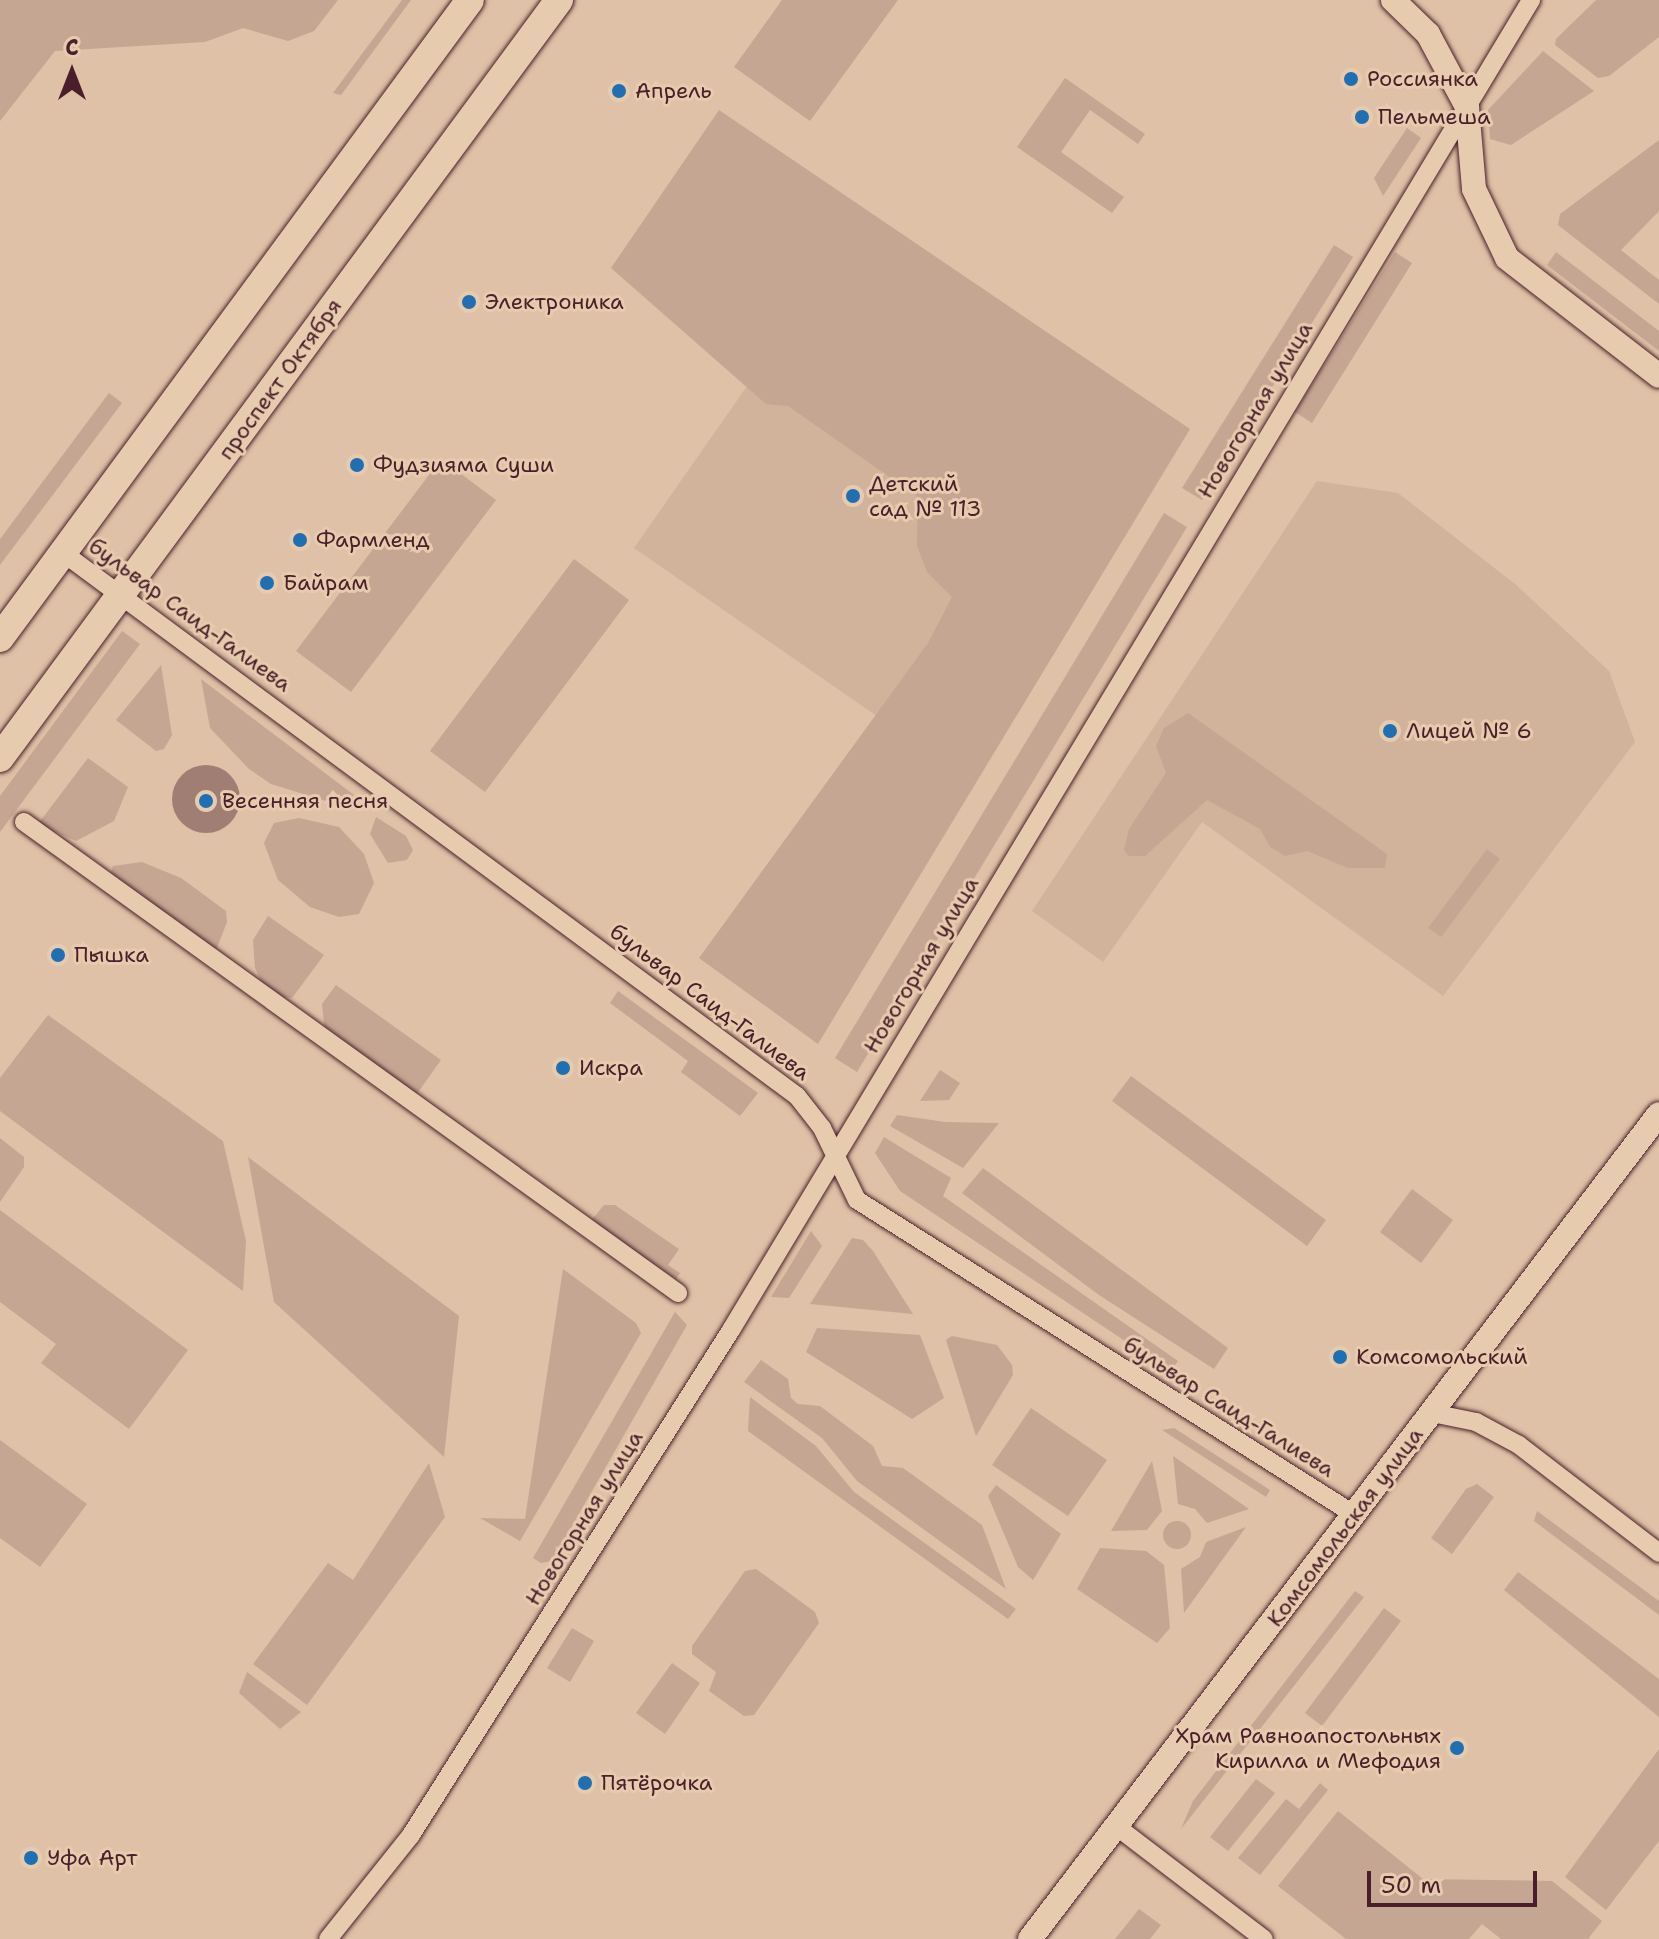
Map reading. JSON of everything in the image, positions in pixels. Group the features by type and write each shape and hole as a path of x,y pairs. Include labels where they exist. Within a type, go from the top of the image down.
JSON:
{"main road":[{"path":"0,638 470,0"},
{"name":"проспект Октября","path":"0,758 559,0"},
{"path":"1393,0 1428,34 1467,107 1474,189 1507,258 1659,376"},
{"name":"Комсомольская улица","path":"1030,1939 1659,1114"}],"street":[{"name":"Новогорная улица","path":"328,1939 419,1822 731,1330 834,1154 1531,0"},
{"name":"бульвар Саид-Галиева","path":"62,552 123,593 797,1096 834,1154 857,1200 1355,1515"},
{"path":"24,822 678,1293"},
{"path":"1432,1413 1476,1422 1519,1445 1659,1553"},
{"path":"1116,1826 1264,1939"}],"shaded area":[{"path":"0,0 338,0 314,31 288,41 243,28 205,42 55,51 0,121"},
{"path":"402,0 411,0 341,95 333,93"},
{"path":"782,0 898,0 810,121 734,67"},
{"path":"1596,0 1659,0 1659,37 1609,76 1598,78 1555,45 1556,39"},
{"path":"1543,51 1594,91 1511,145 1490,139 1488,110"},
{"path":"1065,78 1145,134 1138,144 1090,110 1061,152 1124,197 1112,213 1017,147"},
{"path":"719,110 1190,429 818,1044 699,958 928,643 952,597 927,572 917,546 918,497 788,406 766,404 611,268"},
{"path":"1407,128 1421,138 1383,196 1374,178"},
{"path":"1659,140 1659,211 1621,250 1659,280 1659,304 1558,225 1560,214"},
{"path":"1334,245 1353,257 1202,500 1182,488"},
{"path":"1395,252 1412,263 1312,423 1295,412"},
{"path":"1556,252 1659,331 1659,351 1547,265"},
{"name":"Детский сад № 113","path":"826,273 1072,443 881,719 634,548"},
{"path":"109,393 122,403 0,565 0,539"},
{"path":"441,459 496,500 351,692 296,651"},
{"name":"Лицей № 6","path":"1317,481 1398,493 1515,584 1609,671 1635,742 1443,996 1202,822 1103,962 1032,911"},
{"path":"1164,513 1187,527 857,1072 835,1058"},
{"path":"574,559 629,600 485,792 430,751"},
{"path":"122,631 140,644 0,832 0,796"},
{"path":"161,665 172,735 164,749 156,751 116,720"},
{"path":"201,679 354,795 342,806 271,784 249,769 210,728"},
{"path":"1188,713 1387,854 1385,868 1348,868 1307,851 1285,856 1270,847 1260,829 1207,800 1145,856 1129,856 1124,850 1129,829 1166,773 1156,746 1164,728"},
{"path":"88,758 128,787 114,821 76,841 38,824"},
{"path":"199,765 213,765 225,770 235,780 240,799 235,818 225,828 213,833 199,833 187,828 177,818 172,806 172,792 177,780 187,770"},
{"path":"376,817 406,836 413,850 407,860 388,863 370,834"},
{"path":"299,818 339,827 364,854 374,883 359,914 339,917 310,907 278,880 264,843 274,823"},
{"path":"1487,849 1500,859 1441,937 1428,928"},
{"path":"142,862 181,878 226,911 227,922 215,953 110,874 113,866"},
{"path":"268,916 324,955 292,998 280,997 263,985 255,968 253,940"},
{"path":"336,985 441,1060 414,1098 325,1034 322,1004"},
{"path":"618,991 758,1093 740,1116 681,1072 688,1061 610,1003"},
{"path":"48,1015 223,1141 246,1241 243,1291 0,1111 0,1078"},
{"path":"940,1070 960,1083 949,1100 920,1101"},
{"path":"1131,1076 1326,1220 1307,1246 1112,1101"},
{"path":"897,1115 945,1122 999,1123 963,1168 890,1126"},
{"path":"884,1137 951,1178 943,1196 1178,1361 1170,1371 900,1191 875,1153"},
{"path":"0,1138 24,1157 24,1167 0,1202"},
{"path":"248,1157 459,1316 444,1457 274,1302"},
{"path":"983,1168 1228,1348 1214,1369 1099,1295 962,1193"},
{"path":"1412,1189 1453,1220 1421,1263 1380,1232"},
{"path":"604,1205 615,1205 679,1249 668,1265 680,1273 676,1279 590,1222"},
{"path":"0,1210 188,1350 129,1429 41,1363 56,1344 0,1302"},
{"path":"811,1231 822,1246 789,1298 771,1297"},
{"path":"852,1238 863,1240 873,1251 913,1314 810,1304"},
{"path":"563,1269 636,1323 641,1333 520,1541 480,1518 525,1519"},
{"path":"675,1312 687,1325 552,1561 541,1563 533,1558"},
{"path":"817,1328 920,1335 944,1398 912,1419 806,1352"},
{"path":"952,1336 997,1345 1012,1365 1013,1375 976,1436 946,1340"},
{"path":"761,1360 788,1379 791,1398 798,1404 820,1406 873,1446 882,1466 903,1468 982,1525 1006,1589 857,1481 822,1438 744,1382"},
{"path":"750,1397 816,1446 854,1492 1016,1609 1008,1619 748,1431"},
{"path":"1031,1408 1107,1460 1068,1516 992,1465"},
{"path":"1174,1428 1270,1490 1266,1497 1162,1430"},
{"path":"0,1440 87,1504 40,1567 0,1538"},
{"path":"1173,1456 1249,1509 1207,1523 1195,1509 1178,1504"},
{"path":"1152,1461 1162,1511 1147,1530 1111,1531"},
{"path":"429,1463 445,1517 307,1705 253,1664 328,1563 353,1580"},
{"path":"1477,1484 1494,1497 1452,1554 1431,1538 1466,1489"},
{"path":"996,1485 1061,1534 1033,1580 1018,1567 988,1496"},
{"path":"1537,1511 1659,1601 1659,1615 1534,1521"},
{"path":"1177,1521 1187,1525 1191,1535 1187,1545 1177,1549 1167,1545 1163,1535 1167,1525"},
{"path":"1246,1527 1184,1613 1181,1569 1200,1557 1206,1542"},
{"path":"1100,1548 1146,1551 1164,1565 1170,1628 1157,1643 1077,1589"},
{"path":"756,1569 815,1612 819,1623 754,1715 744,1716 709,1691 716,1672 692,1654 692,1646 745,1571"},
{"path":"1518,1572 1659,1679 1659,1717 1504,1590"},
{"path":"1355,1591 1364,1597 1181,1829 1193,1801"},
{"path":"1384,1608 1401,1621 1322,1726 1305,1713"},
{"path":"572,1628 594,1641 570,1682 547,1668"},
{"path":"672,1663 700,1683 665,1734 636,1713"},
{"path":"247,1672 301,1712 280,1729 239,1693"},
{"path":"1659,1749 1659,1841 1606,1910 1565,1877"},
{"path":"1256,1779 1275,1793 1228,1851 1210,1837"},
{"path":"1320,1783 1328,1790 1260,1875 1238,1858 1286,1799 1299,1809"},
{"path":"1338,1811 1423,1879 1552,1881 1602,1921 1588,1939 1501,1939 1482,1924 1469,1939 1346,1939 1278,1886"},
{"path":"1139,1909 1161,1925 1150,1939 1115,1939"}],"place":[{"name":"Россиянка","path":"1351,79"},
{"name":"Апрель","path":"619,91"},
{"name":"Пельмеша","path":"1362,117"},
{"name":"Электроника","path":"469,302"},
{"name":"Фудзияма Суши","path":"357,465"},
{"name":"Детский сад № 113","path":"853,496"},
{"name":"Фармленд","path":"300,540"},
{"name":"Байрам","path":"267,583"},
{"name":"Лицей № 6","path":"1390,731"},
{"name":"Весенняя песня","path":"206,801"},
{"name":"Пышка","path":"58,955"},
{"name":"Искра","path":"563,1068"},
{"name":"Комсомольский","path":"1340,1357"},
{"name":"Храм Равноапостольных Кирилла и Мефодия","path":"1457,1748"},
{"name":"Пятёрочка","path":"585,1783"},
{"name":"Уфа Арт","path":"31,1858"}]}
